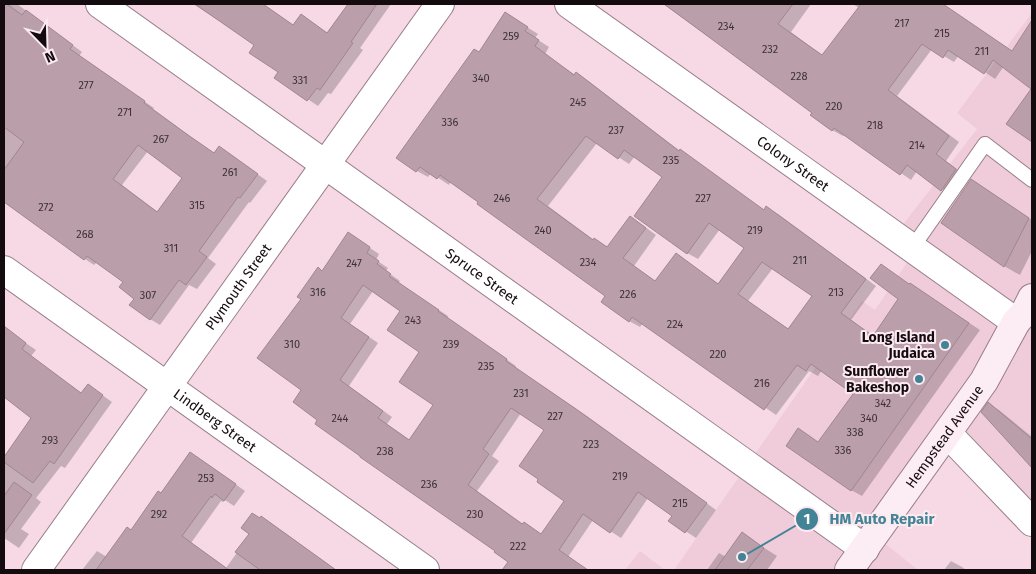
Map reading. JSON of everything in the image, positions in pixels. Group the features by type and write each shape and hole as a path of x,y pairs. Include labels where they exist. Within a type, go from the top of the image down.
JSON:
{"main road":[{"name":"Hempstead Avenue","path":"858,563 984,381 1016,322 1025,312 1032,298"}],"street":[{"name":"Spruce Street","path":"100,4 325,164 858,563"},
{"name":"Plymouth Street","path":"36,570 440,4"},
{"name":"Colony Street","path":"569,4 1016,322"},
{"name":"Lindberg Street","path":"4,270 425,570"},
{"path":"948,434 1032,522"}],"lane":[{"path":"912,248 985,144 1032,180"}],"shaded area":[{"path":"1032,13 1032,517 953,433 877,537 918,570 674,570 862,301 875,310 912,255 891,240 977,129 957,113"},
{"path":"640,551 665,570 625,570"}],"building":[{"path":"4,4 7,4 22,15 26,10 73,45 70,49 145,101 144,103 214,153 219,146 258,174 240,198 238,197 199,251 207,257 196,272 186,285 179,280 150,320 129,305 134,299 119,287 123,282 87,256 84,260 4,202 4,170 24,142 4,127","holes":["138,145 182,178 157,212 113,179"]},
{"path":"195,4 263,4 293,25 301,14 327,33 348,4 377,4 351,42 353,43 320,90 317,88 307,101 274,78 278,72 249,53 254,45"},
{"path":"664,4 793,4 778,24 822,55 861,4 943,4 1012,51 1032,20 1032,142 1006,124 1031,89 993,60 984,74 948,50 943,58 922,44 888,90 949,136 936,154 956,169 941,191 907,165 900,175 834,128 832,131 810,115 812,113"},
{"path":"505,12 528,27 525,31 539,40 535,46 574,75 576,72 679,151 680,149 764,210 766,206 866,279 841,313 873,336 898,299 870,278 881,264 969,323 851,491 786,446 798,428 818,442 853,394 811,364 806,371 797,365 764,410 632,317 629,322 601,302 605,296 477,204 478,202 440,175 437,179 420,167 416,172 396,158 474,49 479,52","holes":["586,136 618,159 624,150 662,177 634,216 687,254 709,223 744,248 718,284 676,253 655,281 623,258 646,228 630,216 607,247 594,238 593,240 537,199","762,262 812,296 788,329 738,294"]},
{"path":"971,179 1029,218 1004,267 941,223"},
{"path":"348,232 370,247 367,253 379,261 377,264 391,274 389,276 707,503 685,533 668,521 672,516 638,492 610,533 583,514 559,550 588,570 502,570 508,562 495,551 315,424 317,420 293,402 301,390 257,358 301,299 297,297 318,267 322,271","holes":["363,285 400,311 387,330 419,352 399,382 433,405 409,440 378,418 383,411 340,380 369,337 341,318","511,408 544,430 519,466 538,479 537,482 564,501 541,534 524,522 522,524 468,485 489,454 483,449"]},
{"path":"4,326 26,343 22,349 81,393 88,384 103,395 54,464 50,461 33,483 4,462 4,457 31,418 4,397"},
{"path":"988,402 1032,439 1032,468 981,412"},
{"path":"190,452 236,484 224,501 215,494 212,498 211,496 182,536 229,570 96,570 127,527 131,530 158,491 161,493"},
{"path":"14,482 32,495 4,534 4,496"},
{"path":"252,513 260,518 261,516 336,570 260,570 235,552 249,534 241,528"},
{"path":"742,532 764,548 747,570 715,570"}],"place":[{"name":"Long Island Judaica","path":"945,345"},
{"name":"Sunflower Bakeshop","path":"919,379"},
{"name":"HM Auto Repair","path":"742,557"}]}
